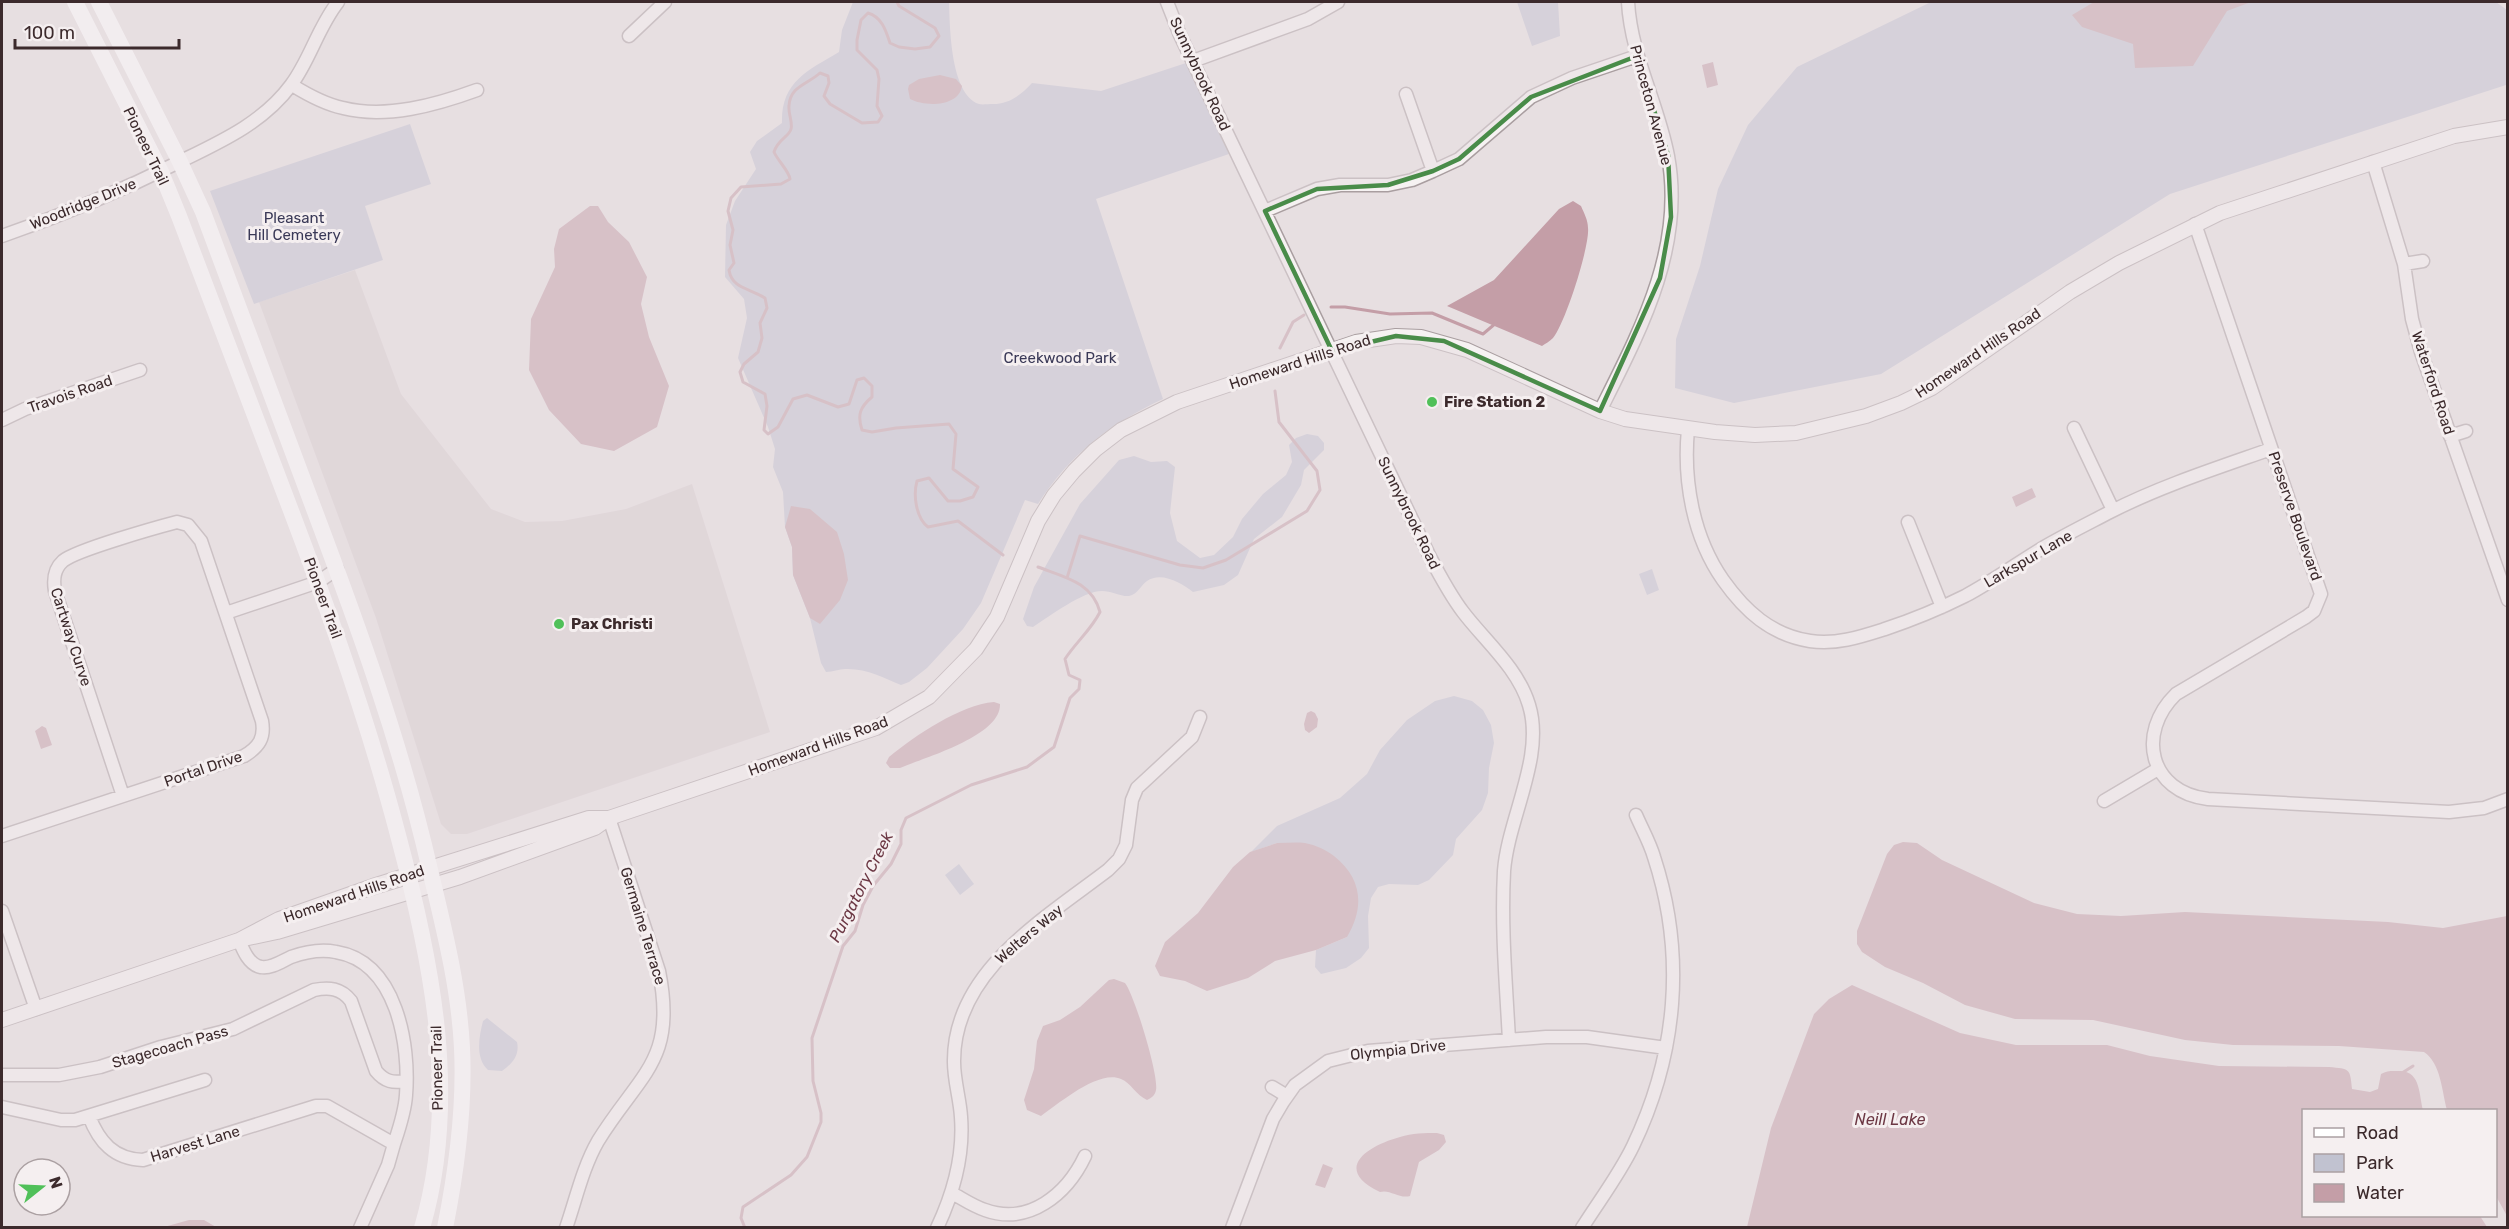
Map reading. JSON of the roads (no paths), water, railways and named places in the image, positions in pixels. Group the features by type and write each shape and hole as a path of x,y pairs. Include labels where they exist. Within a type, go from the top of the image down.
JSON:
{"main road":[{"name":"Pioneer Trail","path":"75,2 161,172 318,582 362,705 410,883 432,986 440,1071 435,1164 422,1227"},
{"name":"Pioneer Trail","path":"99,2 203,212 337,569 381,690 404,764 454,975 462,1048 459,1149 445,1227"}],"street":[{"name":"Woodridge Drive","path":"2,236 59,216 161,172 229,138 251,124 292,85 317,34 338,2"},
{"path":"629,36 665,2"},
{"name":"Sunnybrook Road","path":"1167,2 1193,61 1444,585 1462,612 1510,669 1529,705 1532,744 1504,868 1502,929 1509,1040"},
{"path":"1193,61 1308,19 1338,2"},
{"name":"Princeton Avenue","path":"1600,411 1660,278 1668,247 1671,218 1668,155 1637,56 1629,24 1628,2"},
{"path":"1265,211 1317,189 1340,185 1388,185 1412,180 1459,159 1531,97 1572,78 1637,56"},
{"path":"292,85 327,103 362,112 425,105 477,90"},
{"path":"1406,94 1433,171"},
{"name":"Homeward Hills Road","path":"2,1020 239,940 279,919 566,839 595,828 609,818 876,728 912,708 946,682 976,649 997,617 1038,521 1067,479 1095,450 1121,430 1177,402 1373,338 1421,337 1444,342 1625,420 1755,435 1796,433 1866,416 1901,403 1932,387 2070,292 2119,263 2194,224 2270,195 2454,136 2508,127"},
{"name":"Waterford Road","path":"2373,162 2404,264 2412,319 2450,436 2508,600"},
{"name":"Preserve Boulevard","path":"2158,769 2152,744 2154,729 2165,704 2176,694 2318,614 2321,594 2194,224"},
{"path":"2404,264 2423,261"},
{"name":"Travois Road","path":"2,420 26,409 140,370"},
{"path":"2074,428 2113,510"},
{"name":"Larkspur Lane","path":"1688,429 1687,469 1696,524 1707,552 1720,575 1751,615 1790,636 1810,641 1833,642 1855,639 1920,617 1942,607 2113,510 2271,449"},
{"path":"2450,436 2466,431"},
{"name":"Cartway Curve","path":"123,796 55,591 53,580 56,570 72,555 177,522 188,525 201,541 226,613"},
{"path":"1908,522 1942,607"},
{"path":"226,613 318,582 337,569"},
{"name":"Portal Drive","path":"2,836 244,756 254,750 261,742 264,732 262,721 226,613"},
{"name":"Welters Way","path":"937,1227 952,1193 962,1145 954,1064 955,1040 961,1017 971,996 999,956 1119,859 1126,845 1132,800 1137,788 1191,737 1200,717"},
{"path":"2104,801 2158,769 2169,783 2181,792 2208,799 2449,812 2484,808 2508,799"},
{"path":"1582,1227 1632,1149 1649,1111 1673,1014 1674,978 1665,894 1654,855 1636,815"},
{"name":"Germaine Terrace","path":"566,1227 597,1143 652,1066 660,1043 664,1020 664,995 659,971 609,818"},
{"path":"2,911 36,1009"},
{"path":"239,940 249,960 261,967 269,967 307,952 338,952 353,957 368,966 380,979 396,1012 404,1047 406,1081 402,1119 388,1165 360,1227"},
{"name":"Stagecoach Pass","path":"2,1075 59,1075 81,1072 161,1047 224,1032 314,990 327,987 347,995 351,1001 376,1071 381,1077 388,1082 406,1081"},
{"name":"Olympia Drive","path":"1232,1227 1273,1119 1287,1096 1311,1072 1328,1061 1348,1055 1509,1040 1587,1037 1666,1048"},
{"path":"2,1107 61,1120 89,1116 205,1080"},
{"path":"1272,1087 1287,1096"},
{"name":"Harvest Lane","path":"89,1116 96,1133 105,1145 116,1154 129,1160 156,1158 316,1106 327,1106 394,1144"},
{"path":"952,1193 986,1210 1002,1214 1034,1210 1060,1193 1071,1181 1084,1156"}],"water":[{"path":"2094,2 2251,2 2227,11 2193,66 2135,68 2133,44 2082,27 2072,15"},
{"path":"1713,62 1718,85 1707,88 1702,65"},
{"path":"940,75 956,79 962,86 955,98 932,104 910,99 909,85 919,79"},
{"path":"1573,201 1581,206 1586,217 1588,237 1570,302 1552,339 1542,346 1447,306 1494,280 1559,209"},
{"path":"590,206 598,206 608,222 629,242 647,277 641,304 649,337 669,386 657,427 614,451 581,444 549,410 529,370 531,319 555,267 554,249 559,229"},
{"path":"2032,488 2036,497 2016,507 2012,497"},
{"path":"791,506 810,509 837,532 844,554 848,580 840,600 820,624 810,618 793,575 792,547 785,527"},
{"path":"994,702 1000,704 997,715 988,726 960,744 900,768 890,768 886,763 889,757 900,748 939,722 967,709"},
{"path":"1311,711 1318,719 1317,727 1309,733 1305,730 1304,724 1307,713"},
{"path":"42,726 46,728 52,745 41,749 35,731"},
{"path":"1903,842 1917,843 1942,860 2034,903 2077,914 2121,916 2185,912 2388,922 2443,928 2507,916 2507,1216 2497,1198 2497,1109 2447,1109 2437,1070 2430,1057 2424,1052 2339,1046 2233,1045 2185,1040 2093,1020 2015,1019 1965,1005 1923,983 1885,967 1862,952 1857,944 1857,931 1887,854 1894,845"},
{"path":"1277,843 1305,843 1317,846 1334,856 1350,874 1358,894 1358,904 1353,926 1347,937 1316,950 1275,961 1248,978 1207,991 1185,981 1160,976 1155,966 1165,942 1198,913 1233,867 1250,852"},
{"path":"1114,979 1125,983 1140,1018 1154,1068 1156,1090 1154,1095 1147,1100 1125,1081 1112,1077 1079,1089 1041,1116 1027,1110 1024,1100 1034,1069 1037,1041 1043,1026 1060,1020 1080,1007 1109,980"},
{"name":"Neill Lake","path":"1852,985 1960,1033 2016,1045 2107,1045 2150,1056 2219,1066 2341,1068 2348,1071 2352,1089 2370,1092 2378,1089 2381,1074 2391,1071 2408,1072 2416,1080 2423,1109 2302,1109 2302,1217 2481,1217 2487,1227 1747,1227 1771,1128 1814,1014 1829,999"},
{"path":"1437,1133 1444,1135 1446,1142 1439,1150 1419,1162 1410,1196 1380,1192 1358,1175 1357,1167 1360,1159 1376,1146 1405,1136"},
{"path":"1323,1164 1333,1168 1325,1188 1315,1185"},
{"path":"189,1220 204,1220 216,1227 164,1227"}],"waterway":[{"name":"Purgatory Creek","path":"897,2 899,6 935,28 939,36 930,47 915,49 899,47 890,43 883,25 873,15 868,13 861,20 857,50 877,70 879,79 877,106 882,116 878,122 862,123 830,104 824,96 829,83 828,76 820,73 800,86 790,99 791,129 774,152 790,179 781,184 741,187 731,198 728,211 733,230 730,245 734,263 729,270 738,285 765,298 767,308 760,323 762,338 758,352 744,364 740,372 743,382 765,394 767,406 764,430 768,434 778,427 793,399 807,395 838,407 849,404 857,380 864,378 872,386 872,397 861,412 862,430 872,432 949,424 956,434 953,469 978,487 973,497 960,501 948,501 929,478 917,481 915,493 918,512 928,527 958,521 1003,555"},
{"path":"1331,307 1390,314 1432,313 1483,334 1496,323"},
{"path":"1280,348 1293,322 1304,315"},
{"path":"1067,578 1080,536 1180,565 1203,568 1226,560 1307,511 1320,490 1317,471 1279,422 1275,391"},
{"name":"Purgatory Creek","path":"745,1228 741,1218 743,1207 791,1175 807,1157 821,1122 813,1081 812,1038 843,946 855,931 863,905 873,886 891,864 901,844 901,830 906,818 971,785 1027,767 1054,747 1070,698 1079,689 1080,680 1069,675 1065,659 1100,612 1091,594 1084,587 1038,567"},
{"path":"2402,1073 2413,1066"}],"place":[{"name":"Fire Station 2","path":"1432,402"},
{"name":"Pax Christi","path":"559,624"}],"park label":[{"name":"Pleasant Hill Cemetery","path":"294,226"},
{"name":"Creekwood Park","path":"1060,358"}]}
